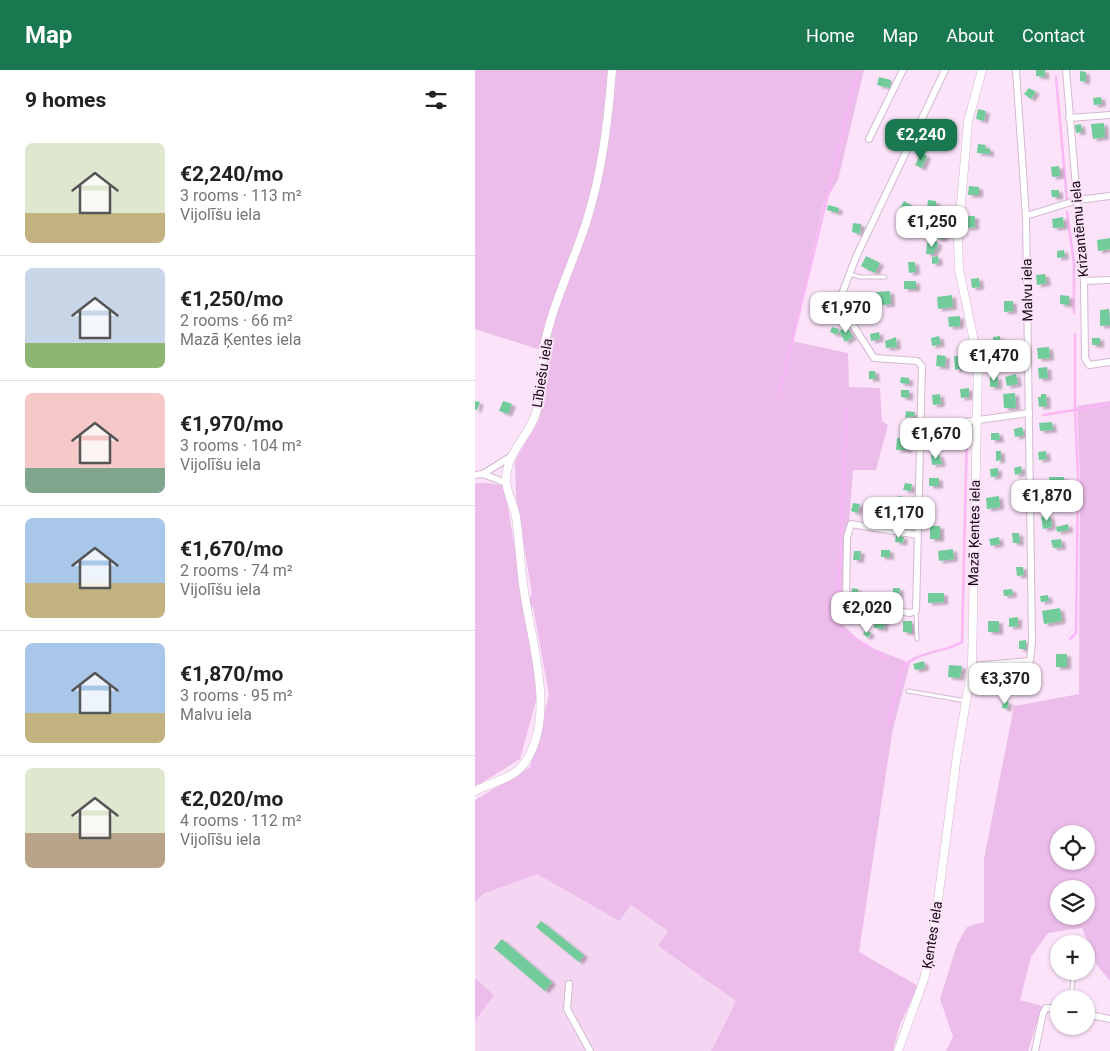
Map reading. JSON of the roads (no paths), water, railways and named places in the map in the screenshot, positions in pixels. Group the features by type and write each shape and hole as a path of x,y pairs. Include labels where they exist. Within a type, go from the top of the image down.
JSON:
{"street":[{"name":"Lībiešu iela","path":"475,791 511,774 522,766 537,730 541,710 541,691 523,588 521,544 515,509 506,483 510,457 535,417 543,383 543,353 562,284 586,224 600,171 606,143 612,70"},
{"path":"869,138 903,70"},
{"path":"918,535 851,524 847,537 846,603 910,613 916,612 921,428 921,364 917,361 874,358 843,306 841,298 849,274 945,70"},
{"name":"Mazā Ķentes iela","path":"966,701 972,666 977,354 959,269 958,239 968,122 982,70"},
{"name":"Malvu iela","path":"972,666 1030,665 1026,216 1016,70"},
{"name":"Krizantēmu iela","path":"1066,70 1084,281 1086,363 1089,365 1110,362"},
{"path":"1069,118 1110,115"},
{"path":"1026,216 1078,200 1110,196"},
{"path":"1084,281 1110,280"},
{"path":"921,428 976,422 1029,413"},
{"path":"475,476 483,474 510,457"},
{"path":"483,474 506,483"},
{"name":"Ķentes iela","path":"898,1051 928,965 966,701"},
{"path":"569,984 567,1009 589,1051"},
{"path":"1035,1051 1043,1013 1047,1008 1050,1008"},
{"path":"1095,1016 1110,1019"}],"lane":[{"path":"849,274 861,277 885,277"},
{"path":"916,612 917,639"},
{"path":"908,691 966,701"}],"waterway":[{"path":"779,396 858,70"},
{"path":"1056,77 1067,200"},
{"path":"1067,212 1074,263 1074,313"},
{"path":"1043,415 1075,410 1075,334"},
{"path":"1070,639 1076,633 1078,476 1075,410 1110,404"},
{"path":"847,407 837,622 839,628 888,659"},
{"path":"888,725 903,668 908,662 922,655 955,646 962,642 967,430"}]}
